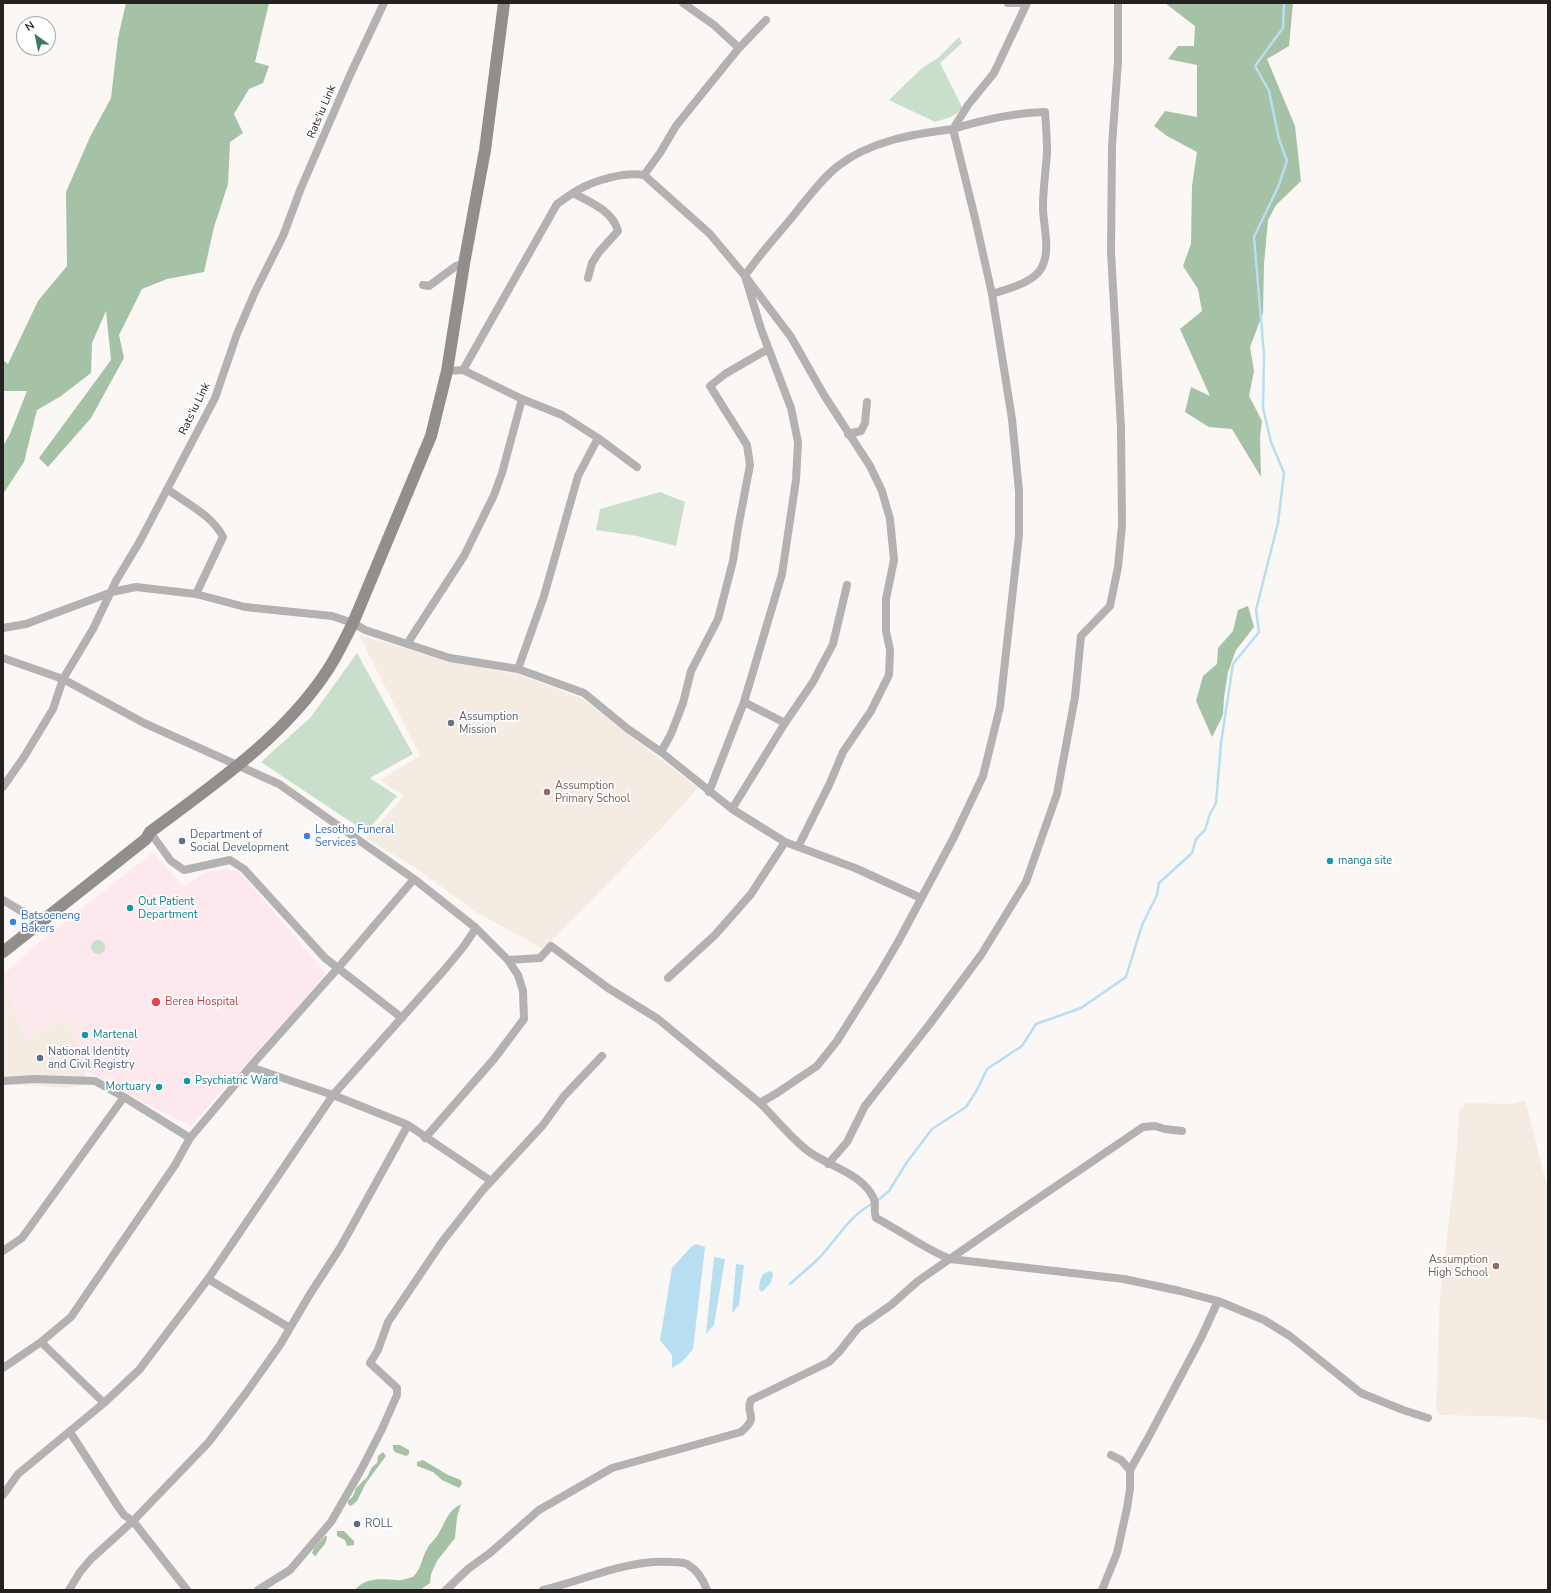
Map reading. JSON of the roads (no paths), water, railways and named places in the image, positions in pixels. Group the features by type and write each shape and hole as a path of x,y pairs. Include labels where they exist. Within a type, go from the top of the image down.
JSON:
{"main road":[{"path":"3,952 146,839 150,832 239,765 277,731 327,671 352,623 430,436 447,371 464,264 485,150 504,3"}],"street":[{"name":"Rats'iu Link","path":"3,787 24,757 53,709 63,679 93,629 116,581 140,541 215,398 236,334 283,236 301,188 344,89 384,3"},
{"path":"684,3 714,25 739,48"},
{"path":"1008,3 1021,3"},
{"path":"760,1103 817,1066 837,1041 898,942 983,776 1000,707 1019,536 1019,491 1012,419 992,294 975,218 952,129 968,105 994,73 1027,3"},
{"path":"828,1164 847,1142 865,1106 929,1025 981,955 1026,882 1057,794 1075,697 1081,636 1110,606 1118,567 1122,525 1121,428 1111,252 1112,146 1118,61 1118,3"},
{"path":"644,175 660,153 676,126 739,48 766,20"},
{"path":"745,276 808,198 836,168 846,161 888,141 914,134 952,129 977,122 1045,112 1047,151 1043,208 1046,229 1046,251 1042,268 1030,279 1019,285 992,294"},
{"path":"463,370 557,204 578,190 607,178 632,173 644,175 710,234 745,276 791,337 824,395 870,466 882,491 890,518 894,560 886,599 886,631 890,650 889,674 872,711 843,752 830,783 798,846"},
{"path":"573,193 589,201 605,212 614,220 618,230 599,252 592,263 588,278"},
{"path":"423,285 429,286 456,266 464,264"},
{"path":"709,792 744,702 782,574 796,480 798,442 791,408 768,349 745,276"},
{"path":"661,752 671,734 683,703 691,671 718,619 733,561 750,465 746,445 710,386 725,374 768,349"},
{"path":"447,371 463,370 522,399 562,415 598,438 637,467"},
{"path":"407,644 464,556 494,495 502,473 522,399"},
{"path":"848,434 861,431 865,423 867,402"},
{"path":"518,669 544,596 578,476 598,438"},
{"path":"167,490 211,519 223,536 196,594"},
{"path":"732,809 785,723 813,682 833,644 847,585"},
{"path":"3,628 26,624 112,592 136,587 196,594 245,608 332,616 352,623 365,630 450,658 518,669 584,693 732,809 786,842 855,868 921,898"},
{"path":"3,658 63,679 144,723 279,784 414,880 476,928 508,960 518,976 523,991 524,1019 494,1059 424,1138"},
{"path":"744,702 785,723"},
{"path":"150,832 171,861 184,870 230,860 244,869 325,958 402,1018"},
{"path":"668,978 715,935 751,894 786,842"},
{"path":"3,1368 41,1342 71,1317 175,1165 190,1138 250,1067 414,880"},
{"path":"3,900 41,923"},
{"path":"3,1495 18,1474 104,1403 139,1370 208,1280 333,1095 464,946 476,928"},
{"path":"508,960 540,958 551,946 608,988 658,1020 760,1103 788,1133 809,1151 828,1164 840,1168 862,1183 874,1198 874,1214 876,1218 912,1238 934,1253 950,1259 1124,1279 1218,1301 1264,1320 1290,1336 1361,1393 1403,1410 1428,1418"},
{"path":"258,1590 290,1570 303,1556 331,1522 361,1470 397,1395 397,1388 370,1363 378,1350 388,1322 442,1242 491,1181 543,1125 564,1096 602,1056"},
{"path":"250,1067 333,1095 408,1125 424,1138 491,1181"},
{"path":"3,1081 34,1079 95,1081 124,1097 190,1138"},
{"path":"3,1252 22,1238 124,1097"},
{"path":"69,1590 80,1572 91,1559 133,1521 208,1444 280,1345 310,1294 340,1248 408,1125"},
{"path":"446,1590 539,1510 612,1468 741,1432 750,1425 752,1419 749,1405 751,1400 829,1362 858,1328 890,1305 918,1282 1143,1127 1155,1126 1182,1131"},
{"path":"208,1280 290,1328"},
{"path":"1102,1590 1117,1553 1130,1489 1130,1470 1201,1338 1218,1301"},
{"path":"41,1342 104,1403"},
{"path":"70,1432 124,1515 133,1521 187,1590"},
{"path":"1111,1455 1121,1460 1130,1470"},
{"path":"543,1590 560,1586 603,1571 664,1561 685,1563 703,1580 707,1590"}],"water":[{"path":"696,1244 705,1247 693,1349 682,1362 672,1368 672,1355 660,1340 672,1268 691,1247"},
{"path":"714,1257 725,1259 714,1325 706,1334"},
{"path":"736,1264 744,1265 739,1305 732,1313"},
{"path":"770,1271 773,1273 772,1279 770,1284 762,1292 759,1289 760,1280 763,1274"}],"waterway":[{"path":"877,1201 889,1191 907,1162 932,1129 966,1107 977,1090 987,1069 1022,1046 1036,1024 1081,1008 1126,977 1142,925 1157,895 1159,883 1192,853 1196,839 1205,830 1210,814 1216,803 1221,743 1233,664 1259,632 1256,610 1278,523 1284,473 1271,442 1263,408 1264,355 1254,237 1278,187 1287,161 1279,139 1269,91 1255,66 1283,28 1284,3"},
{"path":"790,1284 820,1257 850,1221 872,1204"}],"place":[{"name":"Assumption Mission","path":"451,723"},
{"name":"Assumption Primary School","path":"547,792"},
{"name":"Lesotho Funeral Services","path":"307,836"},
{"name":"Department of Social Development","path":"182,841"},
{"name":"manga site","path":"1330,861"},
{"name":"Out Patient Department","path":"130,908"},
{"name":"Batsoeneng Bakers","path":"13,922"},
{"name":"Berea Hospital","path":"156,1002"},
{"name":"Martenal","path":"85,1035"},
{"name":"National Identity and Civil Registry","path":"40,1058"},
{"name":"Psychiatric Ward","path":"187,1081"},
{"name":"Mortuary","path":"159,1087"},
{"name":"Assumption High School","path":"1496,1266"},
{"name":"ROLL","path":"357,1524"}]}
